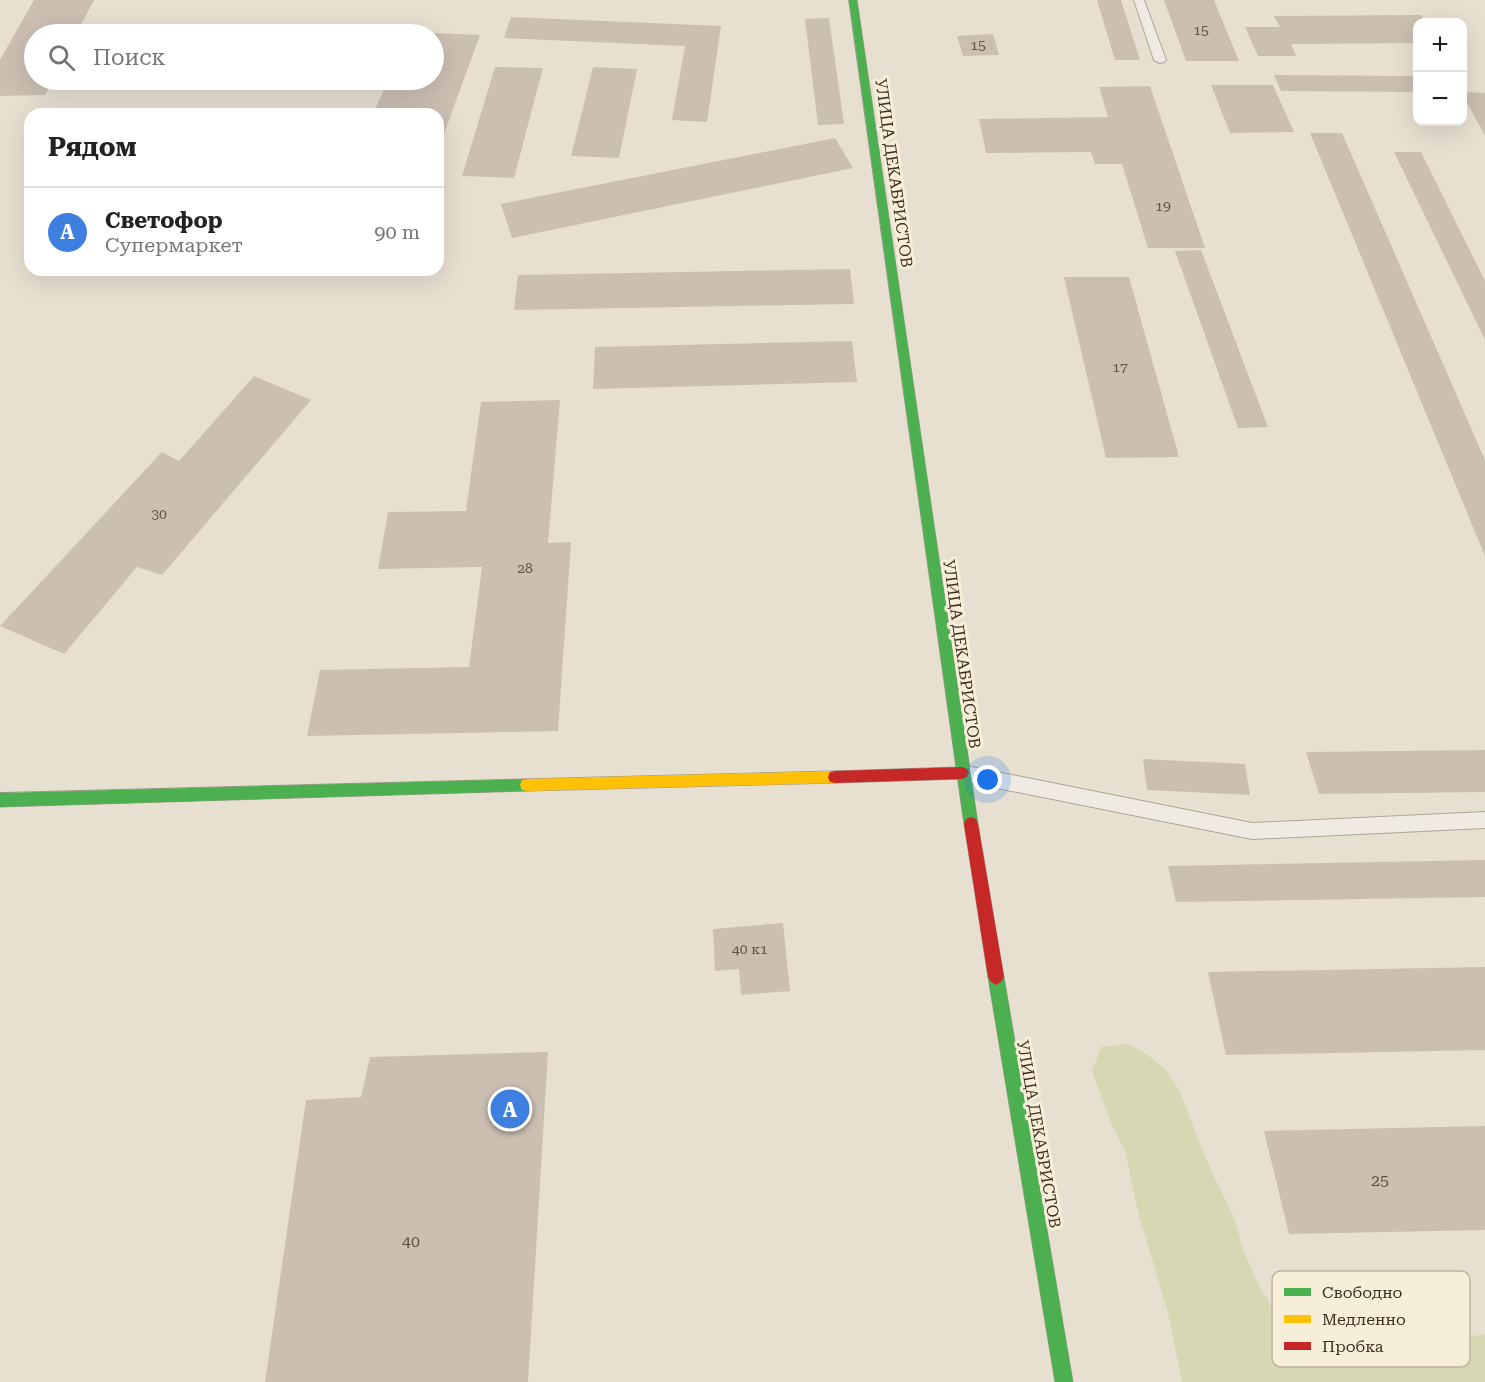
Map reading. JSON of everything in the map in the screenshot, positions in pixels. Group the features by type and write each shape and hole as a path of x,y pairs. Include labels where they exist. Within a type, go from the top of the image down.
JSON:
{"street":[{"name":"УЛИЦА ДЕКАБРИСТОВ","path":"853,0 962,773 1064,1382"},
{"path":"0,800 962,773"}],"lane":[{"path":"1139,0 1160,60"},
{"path":"962,773 1252,831 1485,820"}],"green space":[{"path":"1128,1044 1157,1062 1175,1082 1206,1159 1234,1218 1249,1265 1272,1306 1272,1367 1470,1367 1470,1337 1485,1334 1485,1382 1182,1382 1167,1309 1138,1212 1125,1151 1112,1125 1092,1071 1101,1047"}],"building":[{"path":"34,0 94,0 81,24 24,24 24,90 48,90 45,95 0,96 0,60"},
{"path":"1097,0 1121,0 1140,60 1115,60"},
{"path":"1164,0 1214,0 1239,61 1186,61"},
{"path":"1421,15 1423,18 1413,18 1413,43 1291,44 1296,56 1258,56 1245,27 1280,27 1274,16"},
{"path":"511,17 721,26 707,122 672,120 685,46 504,38"},
{"path":"829,18 844,124 818,125 805,19"},
{"path":"444,33 480,35 444,134 444,108 376,108 384,90 444,90"},
{"path":"993,34 999,55 963,56 957,36"},
{"path":"495,67 543,68 514,178 462,176"},
{"path":"593,67 637,69 619,158 571,156"},
{"path":"1274,75 1413,76 1413,92 1281,91"},
{"path":"1211,85 1273,85 1294,132 1230,133"},
{"path":"1150,86 1205,248 1148,248 1122,164 1095,164 1091,152 986,153 979,119 1108,117 1099,87"},
{"path":"1467,92 1485,93 1485,136 1467,102"},
{"path":"1310,133 1342,133 1485,460 1485,556"},
{"path":"835,138 853,168 512,238 501,204"},
{"path":"1394,152 1421,152 1485,281 1485,340"},
{"path":"1201,250 1268,427 1238,428 1175,251"},
{"path":"850,269 854,304 514,310 518,275"},
{"path":"1064,277 1129,277 1179,457 1106,458"},
{"path":"852,341 857,382 593,389 595,347"},
{"path":"254,376 311,400 162,575 137,567 64,654 0,626 162,452 179,461"},
{"path":"560,400 548,543 571,542 558,731 307,736 320,670 469,667 482,567 378,569 388,512 466,511 481,402"},
{"path":"1485,750 1485,792 1319,794 1306,752"},
{"path":"1143,759 1245,764 1250,795 1147,790"},
{"path":"1485,860 1485,897 1176,902 1168,866"},
{"path":"783,923 790,991 741,995 739,969 715,971 713,929"},
{"path":"1485,967 1485,1050 1226,1055 1208,972"},
{"path":"548,1052 528,1382 265,1382 306,1100 361,1097 370,1057"},
{"path":"1485,1126 1485,1230 1289,1234 1264,1131"}],"traffic: fast":[{"path":"853,0 971,824"},
{"path":"0,800 527,785"},
{"path":"996,977 1064,1382"}],"traffic: slow":[{"path":"527,785 835,777"}],"traffic: jam":[{"path":"835,777 962,773"},
{"path":"971,824 996,977"}],"place":[{"name":"Светофор","path":"510,1109"}]}
